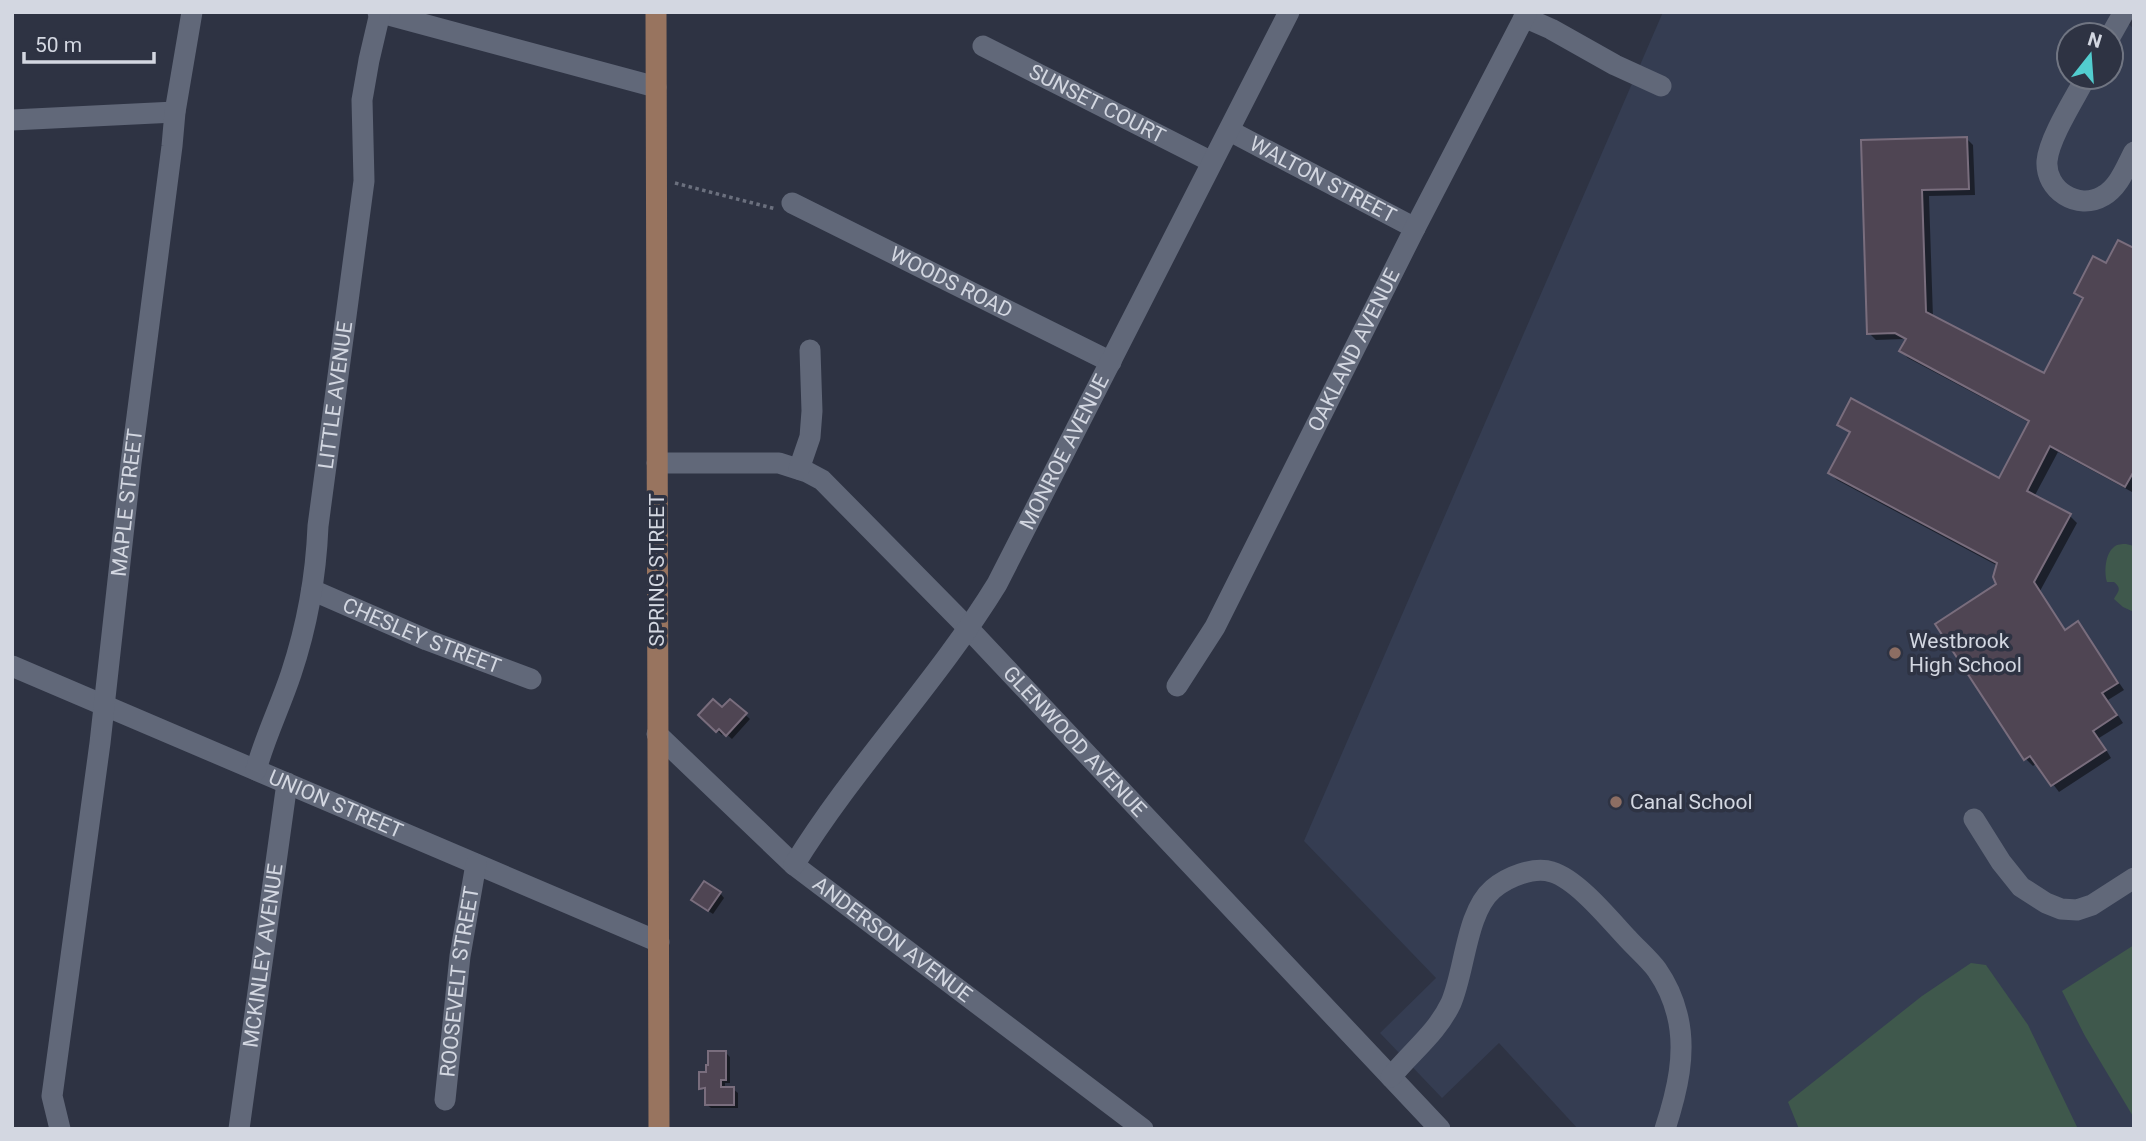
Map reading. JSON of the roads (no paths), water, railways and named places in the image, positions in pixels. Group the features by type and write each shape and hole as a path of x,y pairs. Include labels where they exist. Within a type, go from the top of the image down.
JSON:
{"main road":[{"name":"SPRING STREET","path":"656,12 659,1129"}],"street":[{"name":"MAPLE STREET","path":"60,1129 52,1097 175,112 192,12"},
{"name":"MONROE AVENUE","path":"794,865 817,828 948,657 997,584 1289,12"},
{"path":"379,13 656,87"},
{"name":"LITTLE AVENUE","path":"256,770 263,744 291,673 312,590 318,526 364,181 362,100 379,13"},
{"path":"1525,15 1615,65 1661,86"},
{"name":"OAKLAND AVENUE","path":"1177,686 1215,626 1525,15"},
{"name":"SUNSET COURT","path":"983,46 1212,162"},
{"path":"2079,91 2053,142 2047,161 2049,179 2059,192 2071,199 2086,201 2102,197 2116,185 2134,152"},
{"path":"12,120 175,112"},
{"name":"WALTON STREET","path":"1230,131 1415,228"},
{"name":"WOODS ROAD","path":"792,203 1111,362"},
{"path":"799,469 810,437 810,350"},
{"name":"GLENWOOD AVENUE","path":"657,463 779,463 822,480 968,628 1440,1129"},
{"name":"CHESLEY STREET","path":"312,590 427,640 531,679"},
{"name":"UNION STREET","path":"12,666 659,942"},
{"name":"ANDERSON AVENUE","path":"657,734 794,865 1143,1129"},
{"name":"MCKINLEY AVENUE","path":"239,1129 287,783"},
{"path":"1974,819 2001,862 2021,887 2061,909 2077,910 2092,905 2134,878"},
{"name":"ROOSEVELT STREET","path":"445,1100 460,956 476,864"},
{"path":"1391,1077 1431,1035 1451,1002 1480,905 1492,890 1507,880 1538,870 1552,872 1574,885 1608,918 1655,968 1672,998 1680,1033 1681,1052 1676,1091 1665,1129"}],"place":[{"name":"Westbrook High School","path":"1895,653"},
{"name":"Canal School","path":"1616,802"}]}
